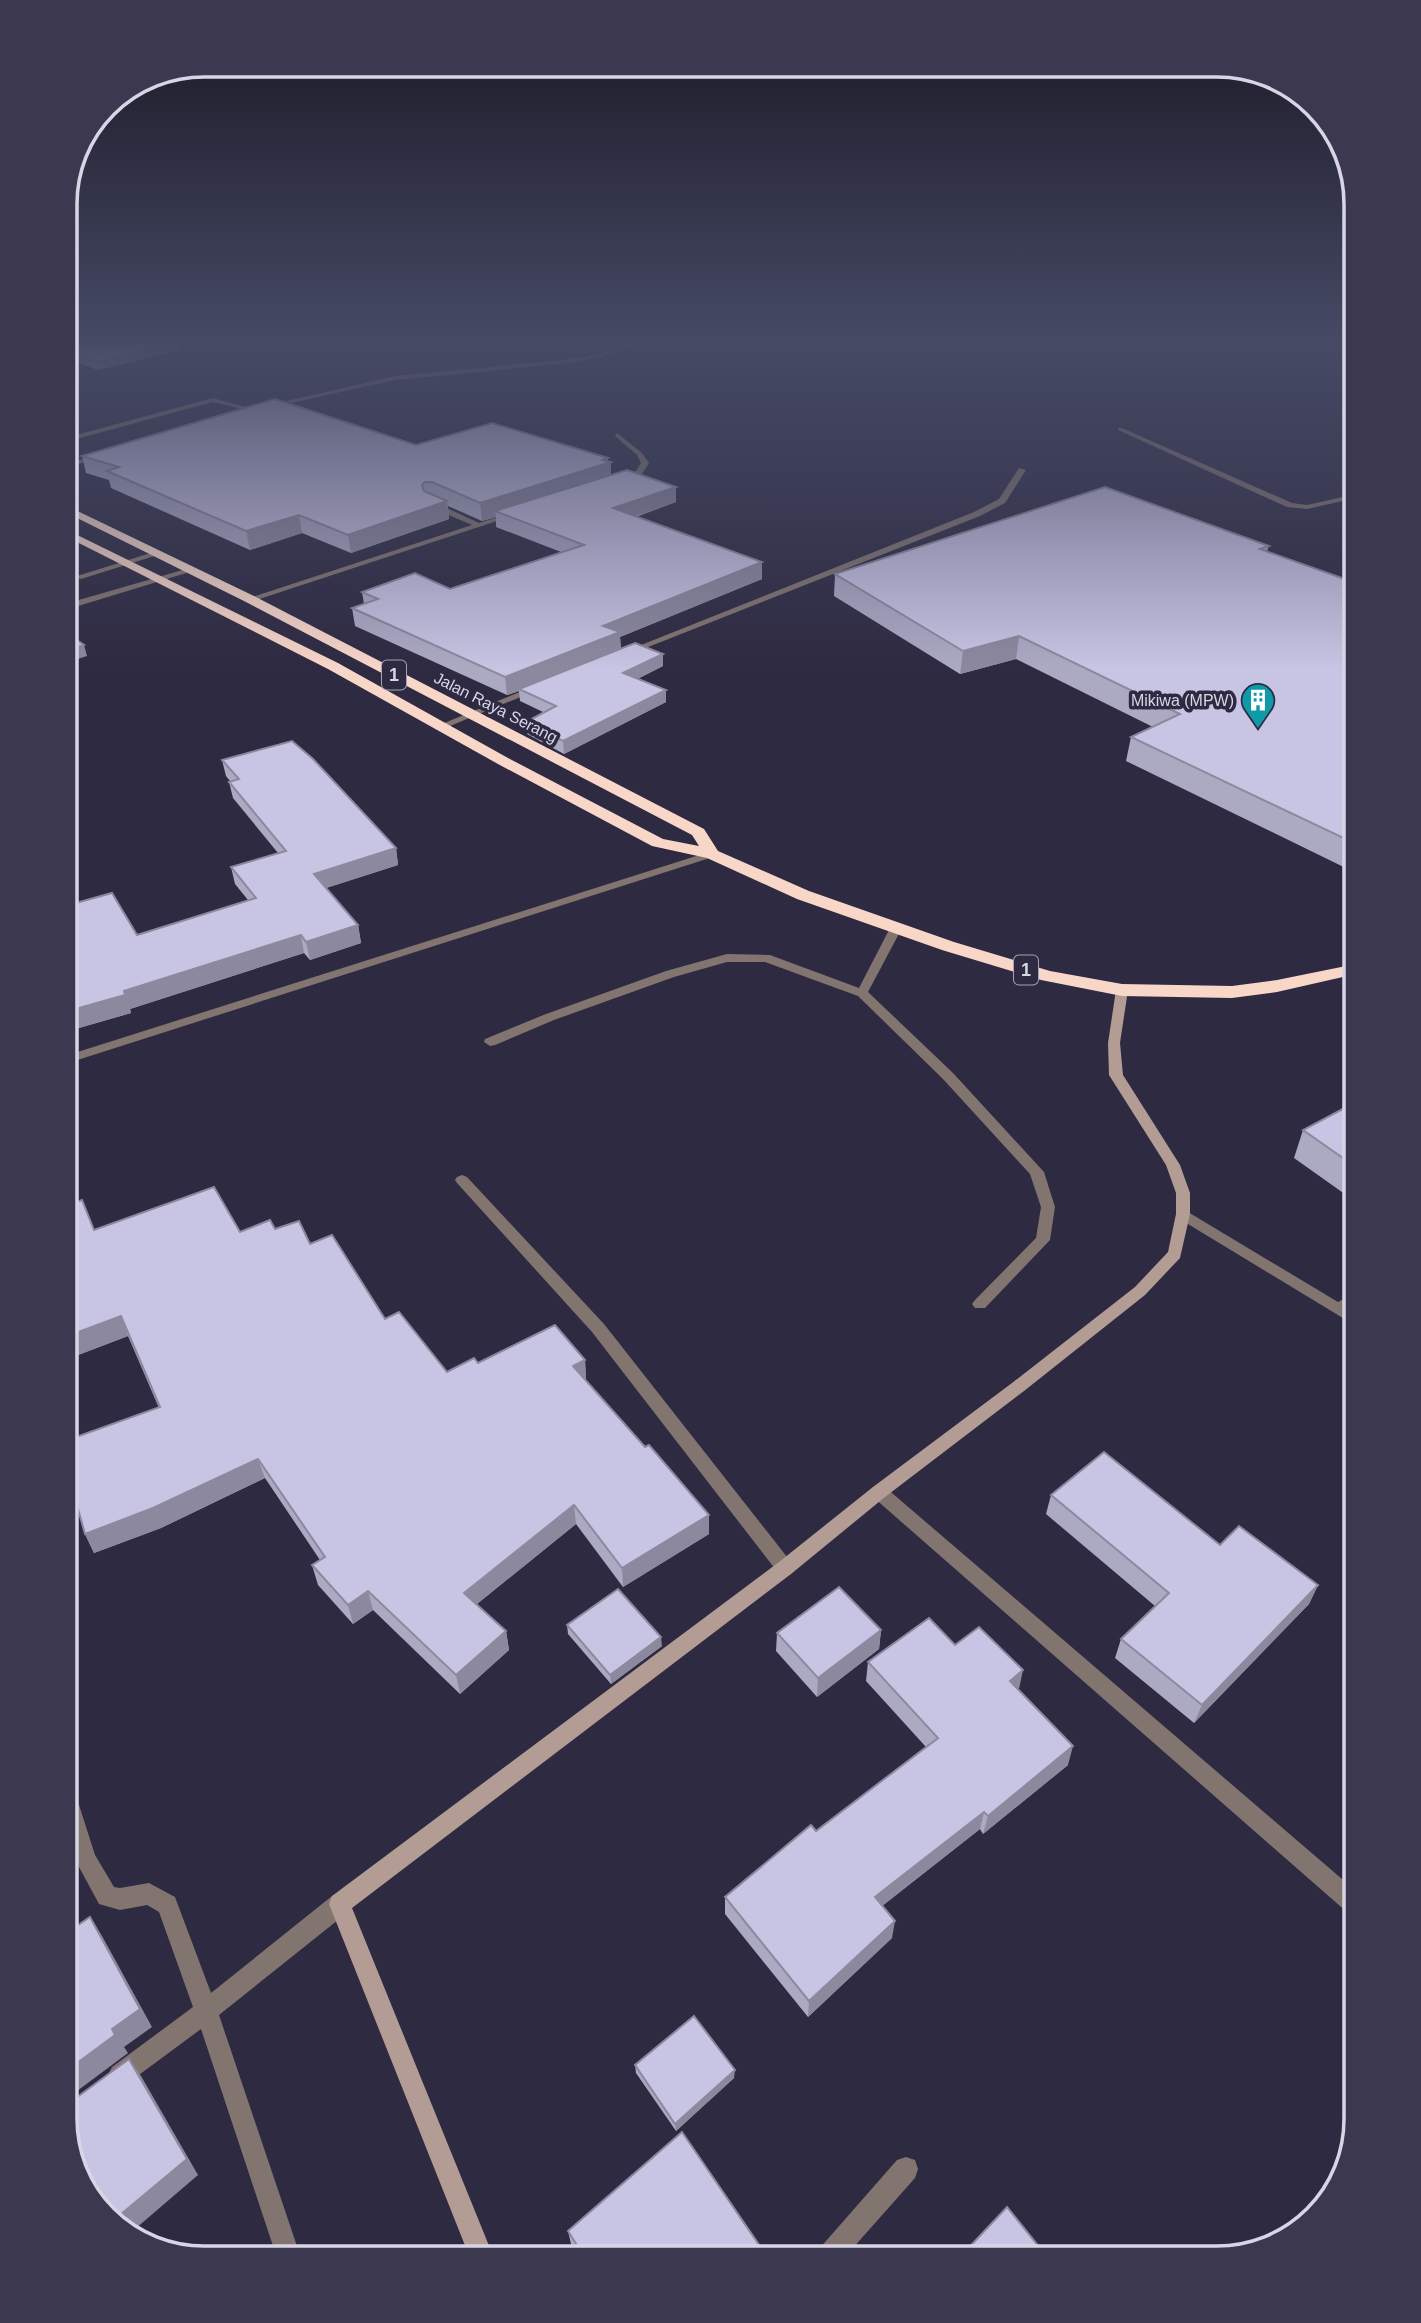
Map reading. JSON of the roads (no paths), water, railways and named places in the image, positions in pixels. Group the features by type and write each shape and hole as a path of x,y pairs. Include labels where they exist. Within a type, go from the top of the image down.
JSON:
{"highway":[{"name":"Jalan Raya Serang","path":"77,514 250,599 698,832 712,854"},
{"name":"Jalan Raya Serang","path":"77,538 333,666 658,843 712,854 803,895 896,929 1047,976 1122,990 1232,992 1277,986 1344,972"}],"street":[{"path":"610,485 639,472 645,463 638,452"},
{"path":"1172,452 1290,505 1307,507 1344,499"},
{"path":"77,463 109,454"},
{"path":"612,659 977,514 1002,501 1022,470"},
{"path":"430,503 478,525"},
{"path":"250,599 517,513"},
{"path":"78,577 160,553"},
{"path":"77,604 189,571"},
{"path":"442,726 548,684"},
{"path":"77,1056 712,854"},
{"path":"862,992 896,929"},
{"path":"490,1042 550,1017 670,974 727,958 766,958 862,992 948,1076 1037,1172 1048,1206 1043,1240 980,1304"},
{"path":"97,2092 206,2011 340,1904 785,1568 1140,1291 1175,1254 1183,1213 1183,1193 1173,1165 1116,1075 1114,1043 1122,990"},
{"path":"462,1180 598,1328 785,1568"},
{"path":"1183,1213 1344,1312"},
{"path":"1339,1308 1344,1305"},
{"path":"879,1492 1344,1895"},
{"path":"77,1830 86,1860 107,1896 120,1899 149,1894 167,1905 206,2011 285,2246"},
{"path":"340,1904 477,2246"},
{"path":"839,2246 906,2169"}],"place":[{"name":"Mikiwa (MPW)","path":"1258,730"}]}
